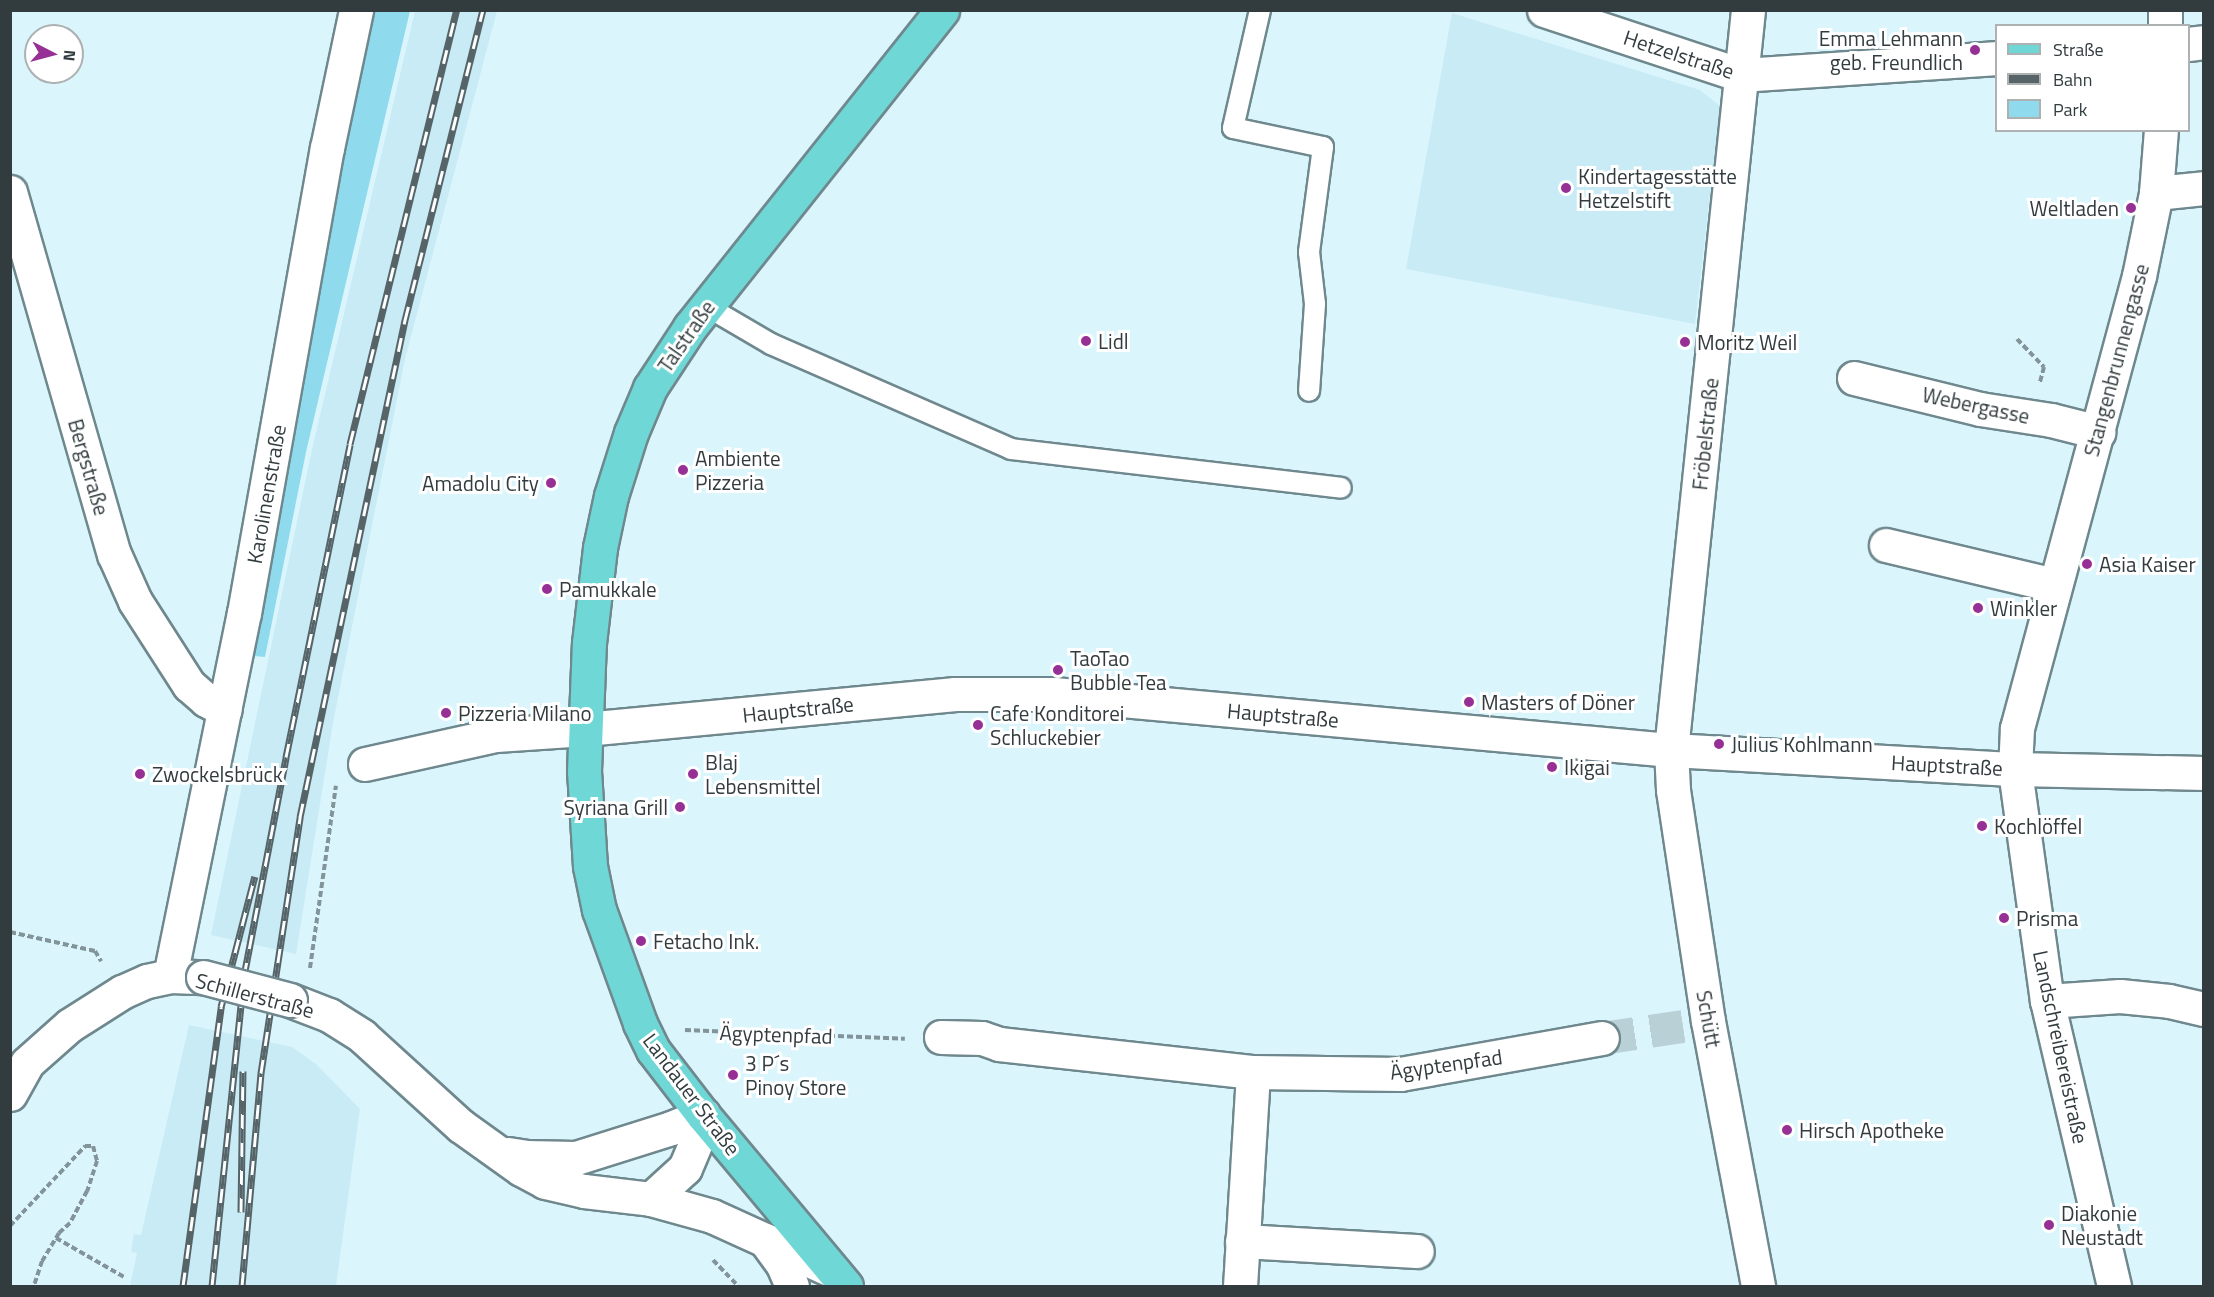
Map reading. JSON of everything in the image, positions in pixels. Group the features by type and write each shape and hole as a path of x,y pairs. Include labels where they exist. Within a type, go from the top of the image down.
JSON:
{"main road":[{"name":"Talstraße","path":"585,729 593,597 611,496 650,388 669,356 706,306 942,10"},
{"name":"Landauer Straße","path":"585,729 585,793 590,866 599,910 640,1023 653,1050 835,1281"}],"street":[{"name":"Karolinenstraße","path":"170,976 225,711 327,148 356,10"},
{"name":"Hetzelstraße","path":"1544,10 1741,75 1995,58"},
{"name":"Fröbelstraße","path":"1671,750 1748,10"},
{"name":"Stangenbrunnengasse","path":"2015,769 2017,728 2139,276 2156,193 2161,132"},
{"path":"2156,193 2204,188"},
{"name":"Bergstraße","path":"10,192 114,554 135,601 189,685 206,700 225,711"},
{"name":"Webergasse","path":"1854,378 1980,409 2051,420 2098,432"},
{"path":"1886,545 2054,585"},
{"name":"Hauptstraße","path":"365,764 496,735 585,729 955,694 1054,694 1671,750 2015,769 2204,773"},
{"name":"Schütt","path":"1671,750 1696,1023 1758,1287"},
{"name":"Landschreibereistraße","path":"2015,769 2047,1001 2114,1287"},
{"name":"Schillerstraße","path":"10,1094 19,1064 70,1025 122,992 147,981 170,976 203,977 298,1002 329,1015 362,1036 461,1126 495,1151 545,1182 584,1191 651,1199 712,1216 765,1240 835,1281"},
{"path":"2047,1001 2120,996 2169,1001 2204,1009"},
{"name":"Ägyptenpfad","path":"927,1038 982,1038 999,1044 1253,1072 1400,1074 1602,1038"},
{"path":"1240,1287 1253,1072"},
{"path":"651,1199 685,1168 698,1138 703,1115"},
{"name":"Schillerstraße","path":"495,1151 526,1157 576,1158 671,1128 703,1115"},
{"path":"765,1240 783,1265 792,1287"},
{"path":"1242,1241 1416,1251"}],"lane":[{"path":"1260,10 1233,128 1323,147 1309,252 1315,304 1309,390"},
{"path":"706,306 771,344 1011,449 1341,488"}],"path":[{"path":"298,1002 336,786 365,764"},
{"path":"10,932 95,951"},
{"name":"Ägyptenpfad","path":"640,1023 683,1030 927,1038"},
{"path":"10,1226 85,1146 93,1146 97,1161 87,1191 70,1223 56,1238 42,1261 34,1287"},
{"path":"56,1238 124,1277"}],"shaded area":[{"path":"415,11 497,11 405,359 333,723 296,954 211,935 311,454"},
{"name":"Kindertagesstätte Hetzelstift","path":"1452,13 1700,90 1720,106 1695,324 1406,269"},
{"path":"189,1025 292,1047 316,1064 360,1109 336,1286 130,1286 137,1253 131,1252 134,1234 141,1235"}],"green space":[{"path":"373,11 410,11 306,452 265,657 254,656 339,178"}],"tunnel":[{"path":"1602,1038 1683,1026"}],"railway":[{"path":"212,1286 244,976 286,757 350,444 457,10"},
{"path":"242,1286 261,1073 300,817 405,320 483,10"},
{"path":"183,1286 221,1007 255,876"},
{"path":"241,1212 243,1071"}],"place":[{"name":"Emma Lehmann geb. Freundlich","path":"1975,50"},
{"name":"Kindertagesstätte Hetzelstift","path":"1566,188"},
{"name":"Weltladen","path":"2131,208"},
{"name":"Lidl","path":"1086,341"},
{"name":"Moritz Weil","path":"1685,342"},
{"name":"Ambiente Pizzeria","path":"683,470"},
{"name":"Amadolu City","path":"551,483"},
{"name":"Asia Kaiser","path":"2087,564"},
{"name":"Pamukkale","path":"547,589"},
{"name":"Winkler","path":"1978,608"},
{"name":"TaoTao Bubble Tea","path":"1058,670"},
{"name":"Masters of Döner","path":"1469,702"},
{"name":"Pizzeria Milano","path":"446,713"},
{"name":"Cafe Konditorei Schluckebier","path":"978,725"},
{"name":"Julius Kohlmann","path":"1719,744"},
{"name":"Ikigai","path":"1552,767"},
{"name":"Zwockelsbrück","path":"140,774"},
{"name":"Blaj Lebensmittel","path":"693,774"},
{"name":"Syriana Grill","path":"680,807"},
{"name":"Kochlöffel","path":"1982,826"},
{"name":"Prisma","path":"2004,918"},
{"name":"Fetacho Ink.","path":"641,941"},
{"name":"3 P´s Pinoy Store","path":"733,1075"},
{"name":"Hirsch Apotheke","path":"1787,1130"},
{"name":"Diakonie Neustadt","path":"2049,1225"}]}
